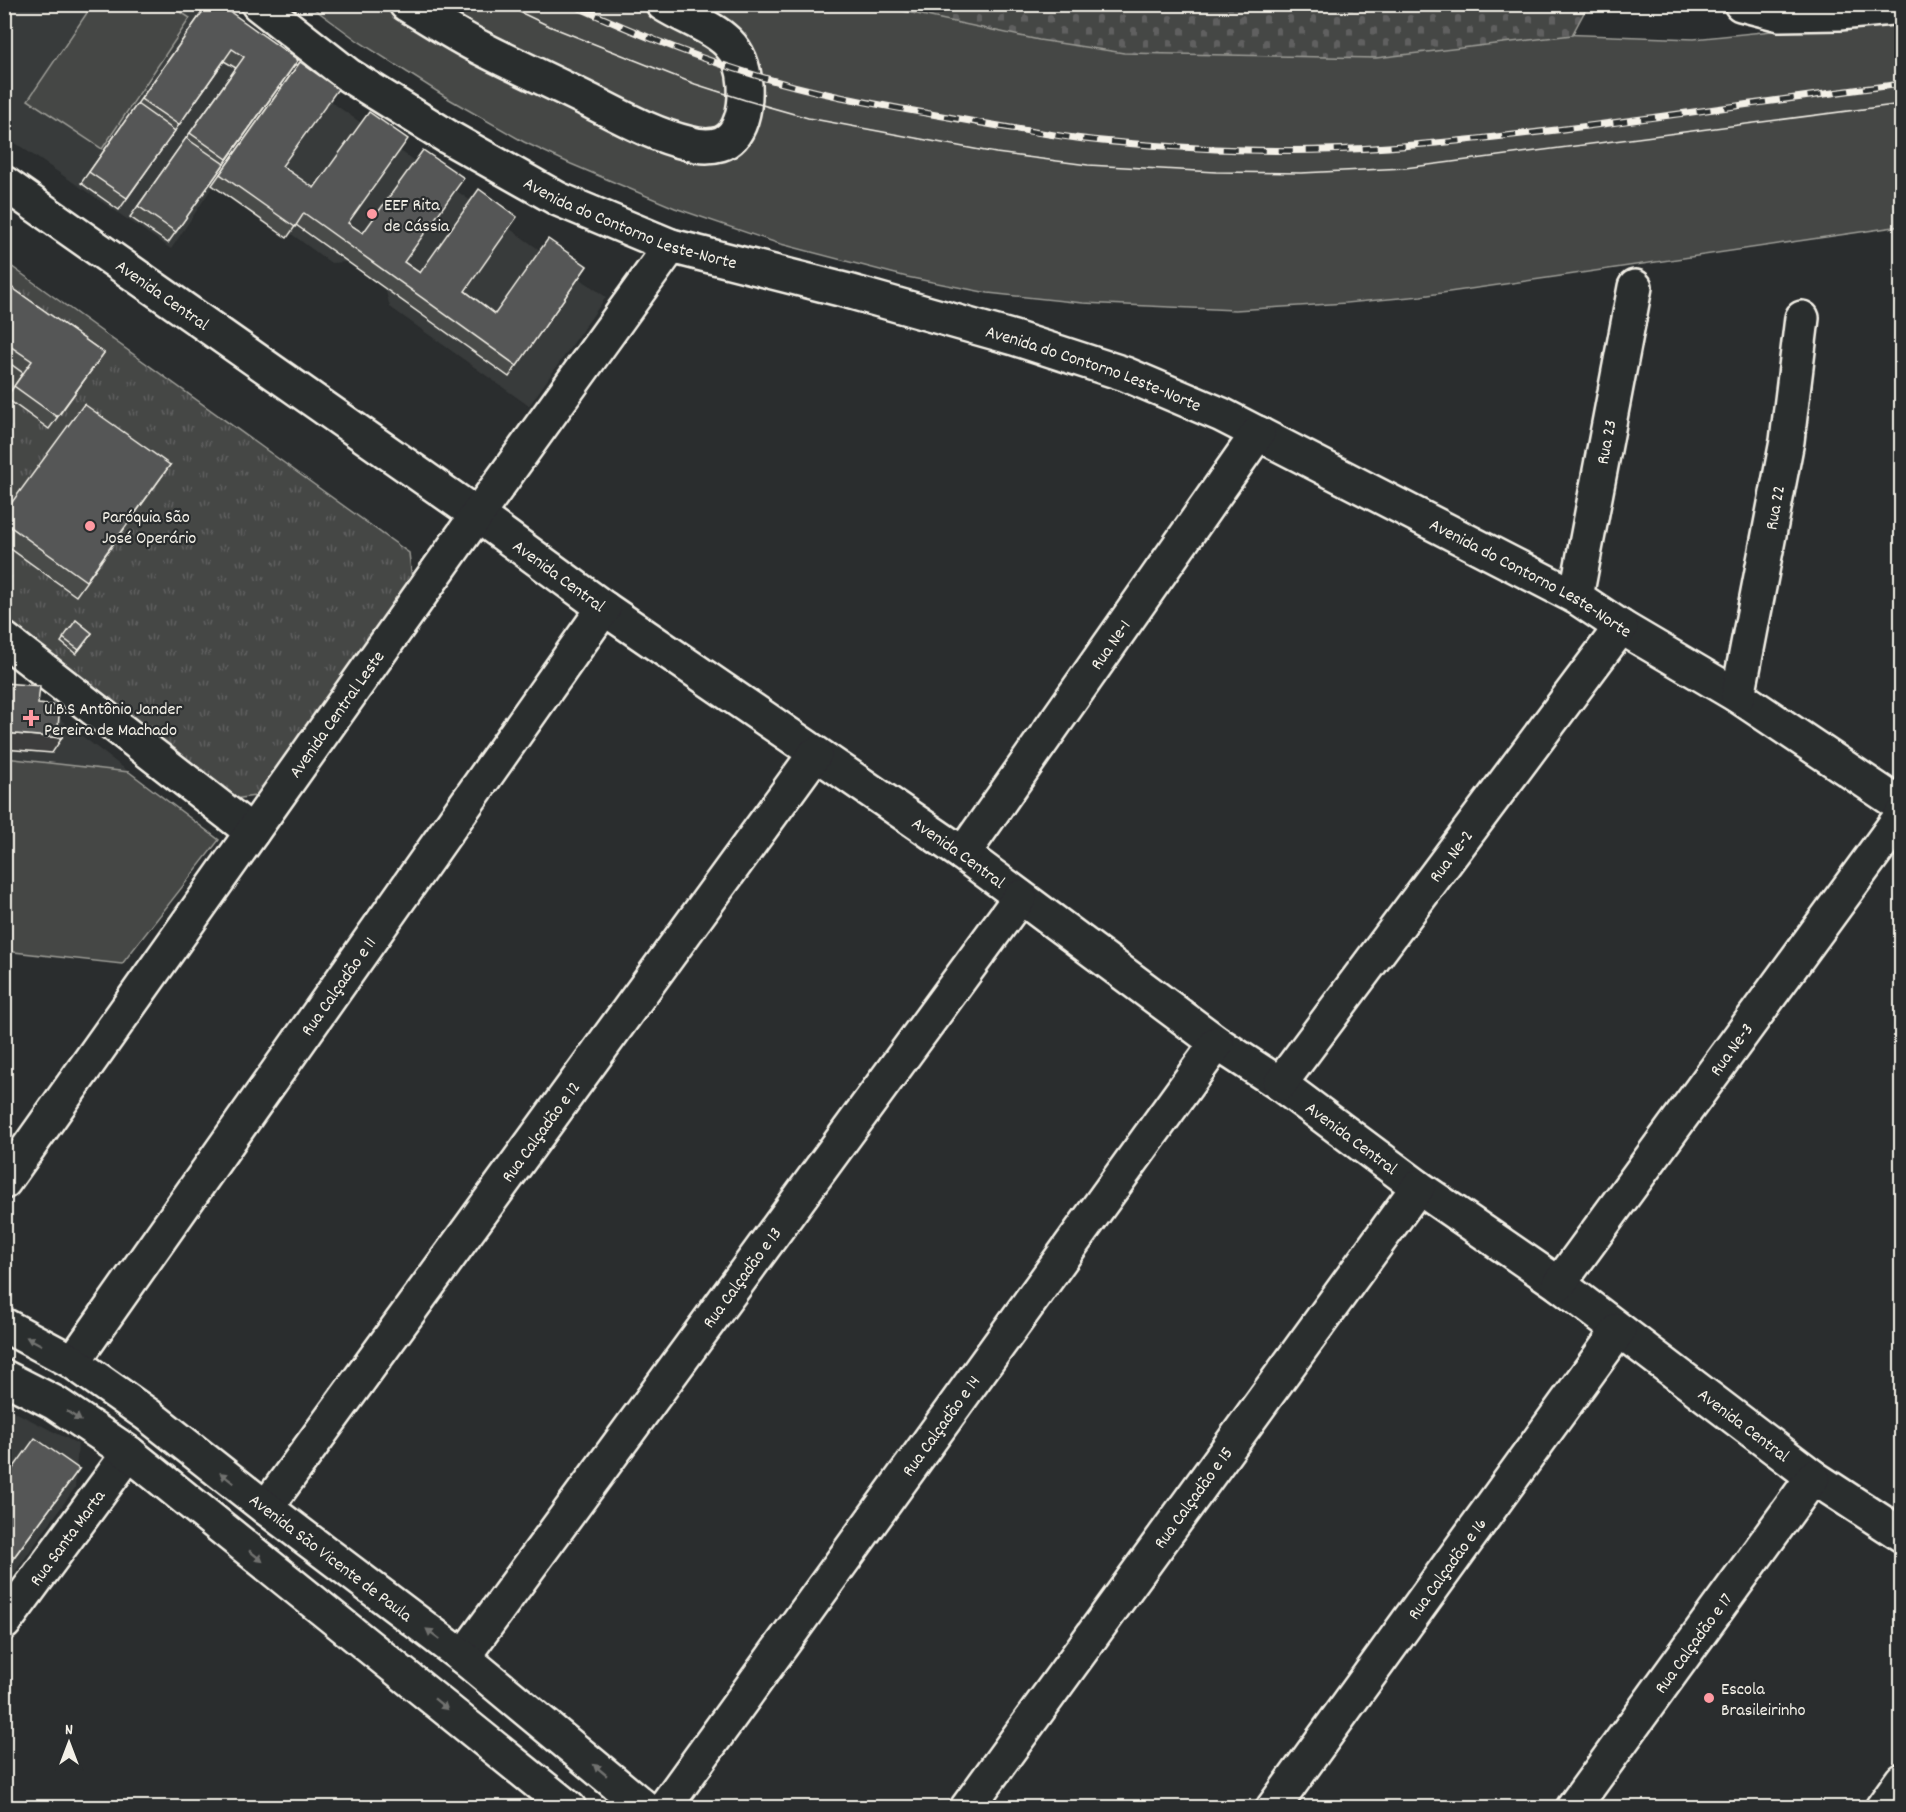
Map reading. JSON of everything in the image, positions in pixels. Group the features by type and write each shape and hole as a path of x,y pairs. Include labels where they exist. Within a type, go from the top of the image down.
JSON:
{"street":[{"name":"Avenida do Contorno Leste-Norte","path":"258,4 348,75 448,137 558,200 671,246 848,291 1014,338 1125,374 1222,415 1576,597 1621,627 1738,696 1902,806"},
{"path":"406,4 480,47 650,130 691,144 705,146 721,144 732,137 739,126 742,115 745,84 740,57 727,40 663,4"},
{"path":"1742,4 1780,14 1839,13 1902,7"},
{"name":"Avenida Central","path":"4,183 477,515 604,608 963,854 1216,1043 1280,1084 1418,1187 1559,1284 1813,1477 1897,1522"},
{"name":"Avenida Central Leste","path":"4,1182 477,515 671,246"},
{"name":"Rua 23","path":"1576,597 1635,287"},
{"name":"Rua 22","path":"1738,696 1787,441 1802,318"},
{"name":"Rua Ne-1","path":"963,854 1258,433"},
{"name":"Rua Calçadão e 11","path":"73,1362 604,608"},
{"name":"Rua Ne-2","path":"1280,1084 1621,627"},
{"path":"4,639 252,832"},
{"name":"Rua Calçadão e 12","path":"266,1508 815,754"},
{"name":"Rua Ne-3","path":"1559,1284 1902,815"},
{"name":"Rua Calçadão e 13","path":"463,1657 1020,897"},
{"name":"Rua Calçadão e 14","path":"664,1808 1216,1043"},
{"name":"Rua Calçadão e 15","path":"967,1808 1418,1187"},
{"name":"Avenida São Vicente de Paula","path":"4,1325 73,1362 148,1414 266,1508 463,1657 645,1808"},
{"name":"Rua Calçadão e 16","path":"1273,1808 1619,1330"},
{"path":"4,1377 55,1403 129,1453 554,1803"},
{"name":"Rua Santa Marta","path":"4,1623 129,1453"},
{"name":"Rua Calçadão e 17","path":"1573,1808 1813,1477"},
{"path":"1881,1808 1902,1780"}],"shaded area":[{"name":"EEF Rita de Cássia","path":"11,5 195,5 606,297 529,406 390,307 385,288 348,262 331,263 290,233 287,238 213,186 171,249 5,136 5,49"},
{"name":"U.B.S Antônio Jander Pereira de Machado","path":"5,677 129,772 5,758"},
{"path":"5,1407 78,1444 75,1488 5,1586"}],"green space":[{"path":"93,4 170,5 190,18 102,149 28,100"},
{"path":"1588,4 1572,35 1376,58 1124,53 1039,40 883,5"},
{"path":"309,5 883,5 898,10 1694,39 1901,18 1901,226 1421,296 1346,303 1235,310 1083,303 988,293 907,277 777,243 675,208 571,164 524,142 449,99 358,41"},
{"path":"4,261 409,553 412,580 262,795 234,799 5,620"},
{"path":"5,758 129,772 219,840 122,964 5,951"}],"building":[{"path":"208,4 219,4 298,60 227,159 190,133 244,57 232,49 179,125 141,99"},
{"path":"300,62 338,89 282,166 314,188 369,112 408,139 348,223 363,233 423,150 464,178 404,262 420,273 479,189 517,217 465,291 495,314 548,239 587,266 517,366 304,213 295,227 220,174"},
{"path":"137,104 175,131 127,198 89,172"},
{"path":"186,138 224,164 176,232 138,206"},
{"path":"4,282 104,353 57,417 14,386 32,361 4,342"},
{"path":"84,404 170,465 86,581 4,522 4,513"},
{"path":"76,620 92,633 79,650 63,638"},
{"path":"4,683 40,686 38,704 60,706 58,727 63,728 62,738 4,733"},
{"path":"35,1438 79,1469 14,1557 8,1552 4,1556 4,1481"}],"tram line":[{"path":"503,4 549,26 695,84 808,118 996,153 1088,165 1216,172 1301,173 1405,168 1902,104"}],"railway":[{"path":"571,4 720,64 818,92 1044,134 1173,147 1281,151 1388,147 1517,135 1902,84"}],"place":[{"name":"EEF Rita de Cássia","path":"372,214"},
{"name":"Paróquia São José Operário","path":"90,526"},
{"name":"U.B.S Antônio Jander Pereira de Machado","path":"31,718"},
{"name":"Escola Brasileirinho","path":"1709,1698"}]}
